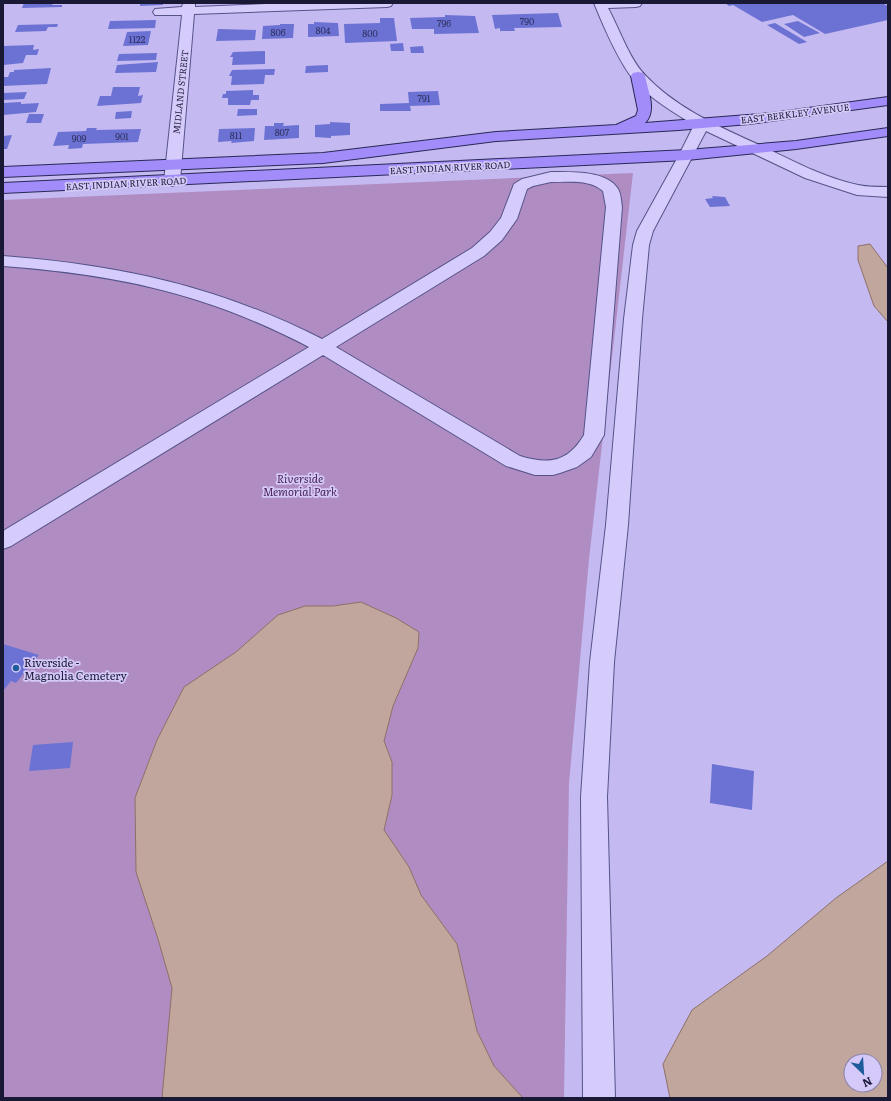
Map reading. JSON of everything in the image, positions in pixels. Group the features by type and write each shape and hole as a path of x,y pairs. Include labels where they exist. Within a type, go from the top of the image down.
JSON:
{"main road":[{"path":"618,128 631,125 639,121 643,116 645,110 638,76"},
{"name":"EAST BERKLEY AVENUE","path":"702,124 768,118 888,101"},
{"name":"EAST INDIAN RIVER ROAD","path":"3,172 324,158 375,153 521,134 702,124"},
{"path":"758,149 888,132"},
{"name":"EAST INDIAN RIVER ROAD","path":"3,188 687,156 758,149"}],"street":[{"path":"159,12 188,7 387,3"},
{"path":"636,3 600,4 628,61 638,76 650,88 681,111 702,124 758,149 810,175 857,190 888,192"},
{"name":"MIDLAND STREET","path":"172,181 188,7"},
{"path":"599,1098 594,797 602,662 617,525 633,319 641,245 645,231 687,156 702,124"},
{"path":"3,261 48,264 106,272 169,285 242,308 288,328 323,347 513,461 535,468 552,468 570,462 584,452 594,435 614,207 611,190 605,184 592,180 574,177 551,177 528,182 520,187 509,219 496,236 478,252 323,347 3,541"}],"green space":[{"name":"Riverside Memorial Park","path":"633,173 589,559 569,784 564,1098 3,1098 3,200"}],"shaded area":[{"path":"870,244 888,268 888,322 874,306 858,260 858,246"},
{"path":"361,602 396,618 419,632 418,648 393,706 384,741 392,762 392,795 384,830 409,867 421,895 457,944 477,1031 494,1066 523,1098 162,1098 172,988 136,872 135,798 157,740 184,687 236,652 278,615 305,606 333,606"},
{"path":"888,861 888,1098 670,1098 663,1064 692,1010 767,956 836,898"}],"building":[{"path":"24,3 53,3 52,5 62,5 62,7 22,8"},
{"path":"140,3 163,3 163,5 140,6"},
{"path":"725,3 882,3 888,6 888,20 825,34 793,15 762,22 733,5 729,6"},
{"path":"558,13 562,27 514,28 515,31 500,31 500,28 495,29 492,15"},
{"path":"445,15 475,16 479,33 434,34 434,29 412,29 410,18 445,17"},
{"path":"380,18 394,18 397,41 345,43 344,24 380,23"},
{"path":"156,20 155,28 108,29 110,21"},
{"path":"798,21 820,33 804,37 784,24"},
{"path":"314,22 338,23 339,36 308,37 308,24 314,24"},
{"path":"775,23 807,42 799,44 767,25"},
{"path":"58,24 57,27 48,27 46,31 15,32 18,25"},
{"path":"294,24 293,38 262,39 263,26"},
{"path":"218,29 256,30 255,40 216,41"},
{"path":"151,31 148,45 123,46 127,32"},
{"path":"403,43 404,51 391,51 390,44"},
{"path":"34,45 33,50 39,49 37,55 26,55 23,63 3,65 3,46"},
{"path":"423,46 424,53 411,53 410,47"},
{"path":"265,51 265,64 232,65 233,57 230,57 233,52"},
{"path":"157,53 156,60 117,61 119,54"},
{"path":"158,62 156,72 115,73 117,65"},
{"path":"328,65 328,72 305,73 306,66"},
{"path":"51,68 47,84 3,86 3,77 8,77 10,72 14,72 14,70"},
{"path":"275,69 274,75 265,75 264,84 231,85 232,76 229,76 232,70"},
{"path":"113,87 140,87 138,96 143,95 141,103 97,106 100,96 111,96"},
{"path":"253,90 253,95 259,95 259,100 251,100 250,105 228,105 228,98 222,98 223,94 226,94 226,91"},
{"path":"438,91 440,105 410,106 411,111 380,111 380,104 409,103 408,92"},
{"path":"27,92 24,99 3,100 3,93"},
{"path":"21,102 21,104 39,103 36,112 3,115 3,103"},
{"path":"238,109 257,109 257,115 237,116"},
{"path":"132,111 131,118 115,119 116,112"},
{"path":"29,114 44,114 41,123 26,123"},
{"path":"330,122 350,123 350,135 331,136 331,138 315,137 315,125 330,124"},
{"path":"274,123 284,123 283,126 299,125 299,138 264,140 265,126 274,126"},
{"path":"87,128 97,128 96,130 141,129 138,142 83,144 82,148 68,149 69,145 53,146 58,132 86,131"},
{"path":"255,128 254,141 231,143 232,141 218,142 219,129"},
{"path":"12,135 7,149 3,149 3,136"},
{"path":"712,196 725,197 730,206 710,207 705,199 713,198"},
{"name":"Riverside - Magnolia Cemetery","path":"3,644 39,655 16,683 11,681 3,691"},
{"path":"73,742 70,768 29,771 33,745"},
{"path":"712,764 754,771 752,810 710,803"}],"place":[{"name":"Riverside - Magnolia Cemetery","path":"16,668"}]}
